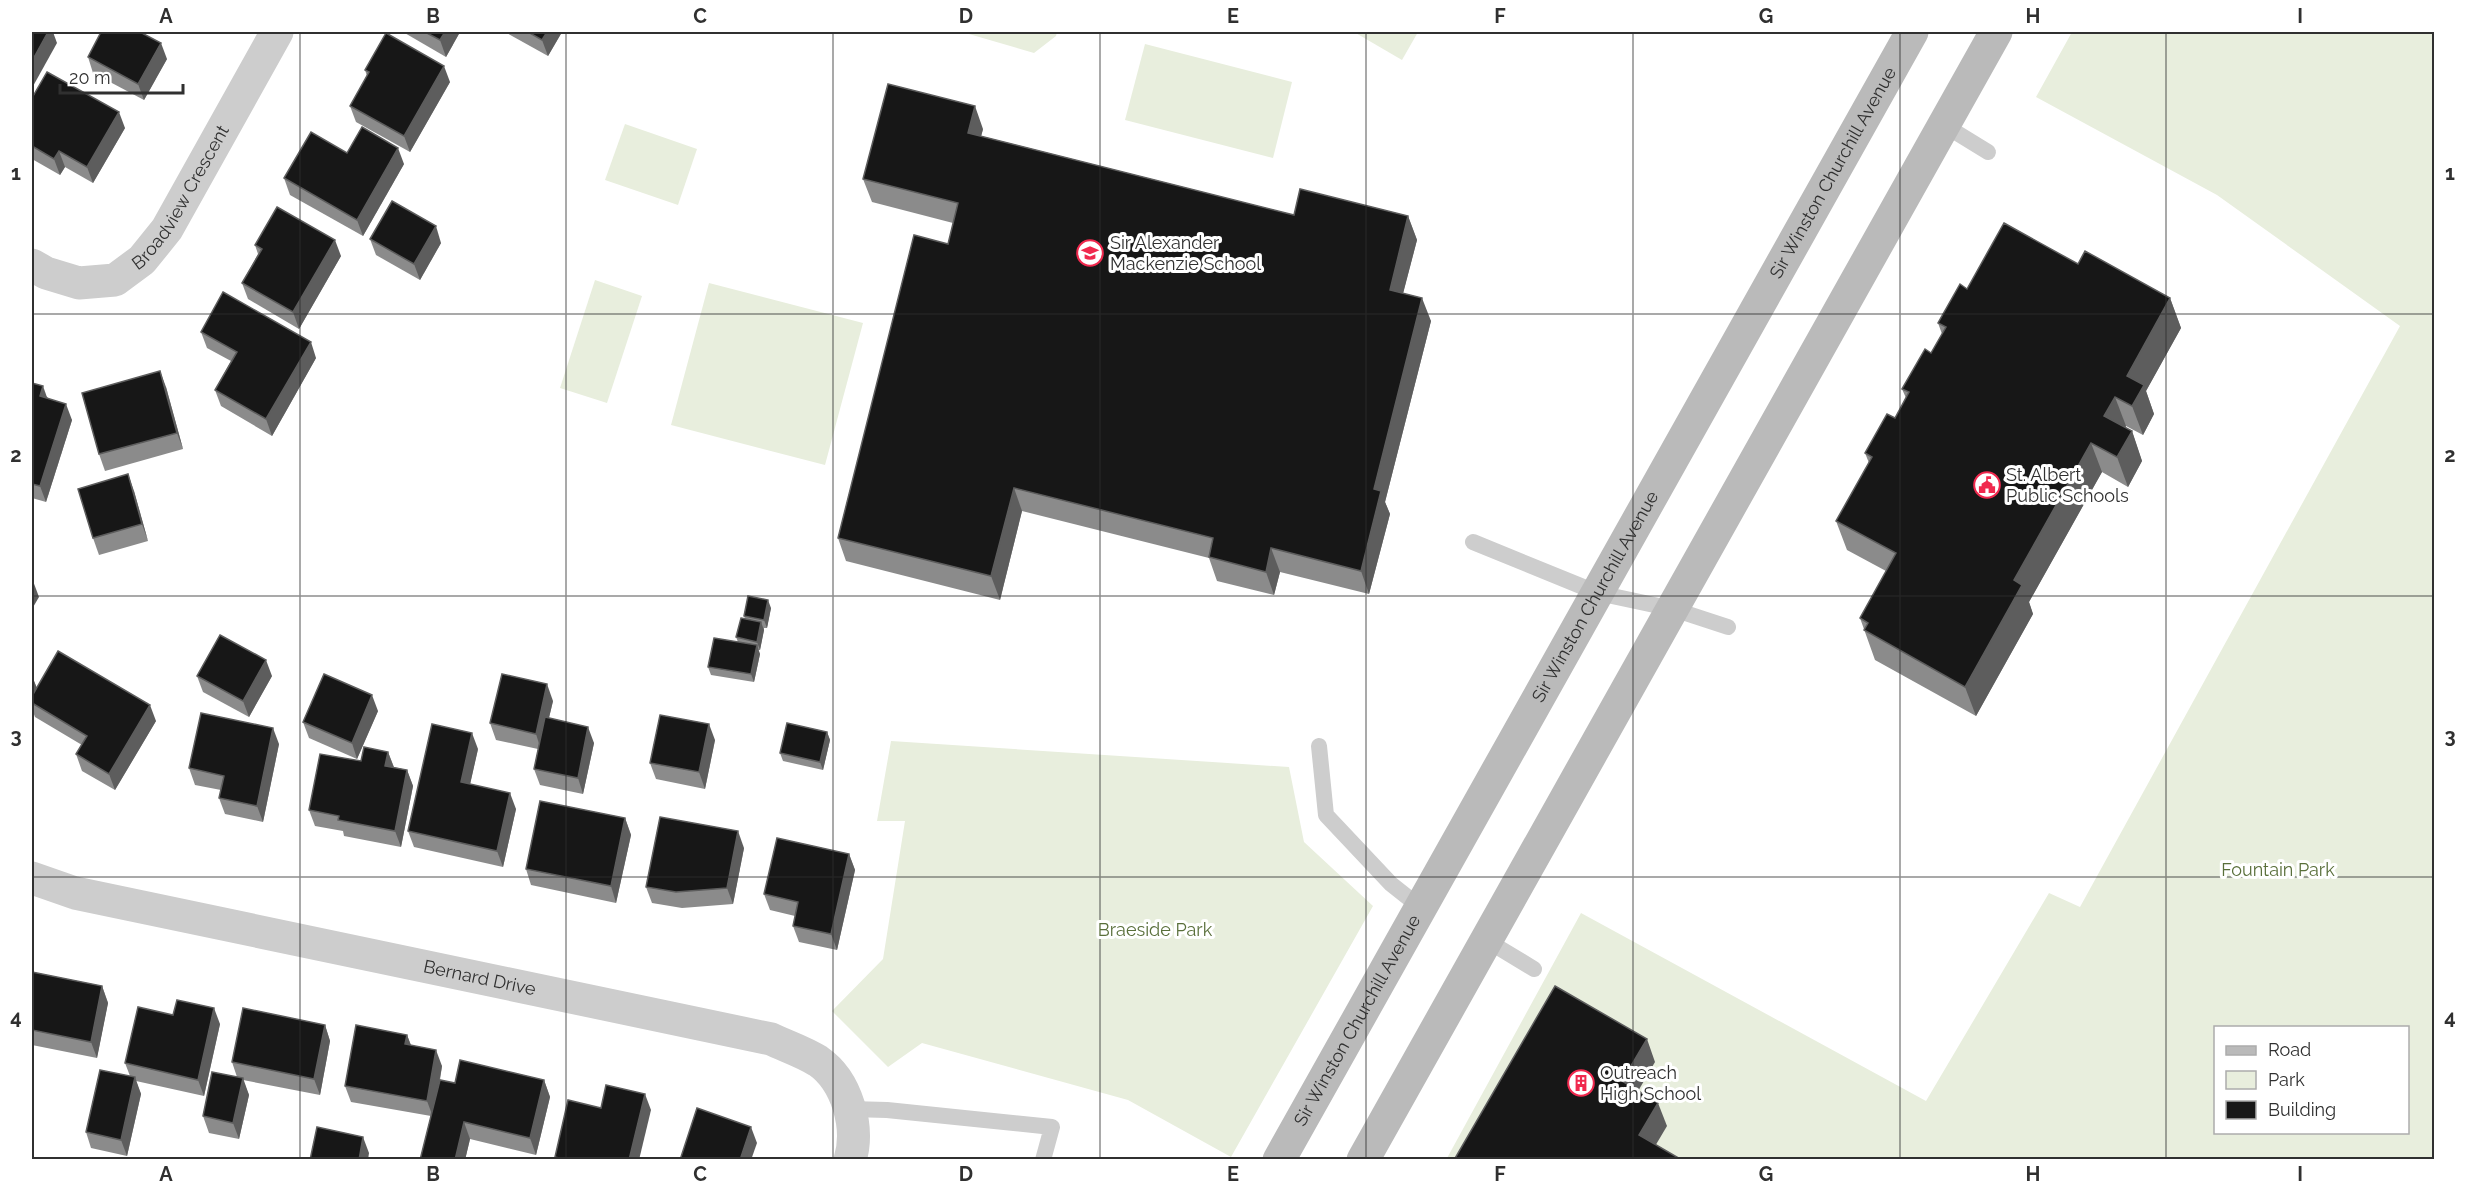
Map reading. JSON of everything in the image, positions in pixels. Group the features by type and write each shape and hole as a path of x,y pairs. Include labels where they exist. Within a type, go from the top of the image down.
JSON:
{"main road":[{"name":"Sir Winston Churchill Avenue","path":"1279,1160 1912,32"},
{"path":"1364,1160 1996,32"}],"street":[{"name":"Broadview Crescent","path":"32,265 46,273 79,283 116,280 142,260 167,229 277,32"},
{"name":"Bernard Drive","path":"32,878 75,893 771,1039 818,1062 832,1075 850,1109 853,1131 850,1160"}],"lane":[{"path":"1944,125 1988,152"},
{"path":"1473,542 1598,593 1673,609 1728,627"},
{"path":"1319,746 1326,815 1391,884 1420,908"},
{"path":"1486,940 1534,969"},
{"path":"850,1109 887,1110 1052,1127 1043,1160"}],"green space":[{"path":"962,32 1057,32 1056,36 1034,53"},
{"path":"1354,32 1418,32 1402,60"},
{"name":"Fountain Park","path":"2072,32 2434,32 2434,1159 1446,1160 1581,913 1926,1101 2049,893 2080,907 2400,326 2217,195 2036,97"},
{"path":"1145,44 1292,82 1273,158 1125,120"},
{"path":"625,124 697,149 678,205 605,180"},
{"path":"595,280 642,296 607,403 560,388"},
{"path":"709,283 863,323 825,465 671,425"},
{"name":"Braeside Park","path":"891,741 1289,767 1304,842 1373,906 1231,1157 1128,1100 922,1043 888,1067 832,1011 883,959 905,821 877,821"}],"building":[{"path":"32,32 48,32 32,61"},
{"path":"101,32 140,32 161,43 138,84 88,57"},
{"path":"425,32 445,32 440,40"},
{"path":"528,32 547,32 542,40"},
{"path":"386,33 444,66 404,136 350,106 369,72 365,70"},
{"path":"47,72 119,112 87,167 59,151 54,159 32,146 32,98"},
{"path":"888,84 975,106 968,133 1294,215 1300,189 1408,216 1390,290 1422,298 1374,489 1381,491 1361,571 1271,548 1266,572 1209,557 1213,538 1014,488 991,576 838,538 914,235 948,244 958,203 863,179"},
{"path":"362,127 398,148 357,220 284,178 311,132 347,153"},
{"path":"392,201 436,226 414,264 370,239"},
{"path":"277,207 335,240 293,312 242,283 262,249 255,245"},
{"name":"St. Albert Public Schools","path":"2004,223 2078,264 2085,251 2170,298 2127,376 2144,385 2132,406 2115,397 2104,416 2132,431 2117,457 2091,443 2014,580 2022,585 1965,687 1864,630 1868,623 1860,618 1896,553 1836,521 1872,457 1865,453 1887,414 1895,418 1909,392 1902,389 1925,349 1931,353 1946,327 1938,323 1960,284 1967,289"},
{"path":"223,292 311,342 266,419 215,390 237,352 201,332"},
{"path":"160,371 177,433 99,454 82,393"},
{"path":"32,383 43,386 40,396 66,404 40,486 32,484"},
{"path":"128,474 142,524 93,538 78,489"},
{"path":"748,596 768,600 764,620 744,616"},
{"path":"741,618 761,622 757,642 736,637"},
{"path":"220,635 266,660 243,701 197,676"},
{"path":"714,638 757,645 751,674 708,667"},
{"path":"58,651 150,705 109,774 76,754 87,736 32,703 32,696"},
{"path":"324,674 372,695 352,743 303,722"},
{"path":"502,674 547,684 536,734 490,723"},
{"path":"201,713 273,728 257,806 219,798 224,776 189,768"},
{"path":"660,715 709,724 699,772 650,763"},
{"path":"545,717 588,727 578,778 534,769"},
{"path":"787,723 827,732 820,762 780,753"},
{"path":"432,724 472,733 461,782 510,793 497,851 408,831"},
{"path":"364,747 388,752 385,766 407,770 395,831 338,820 339,816 309,810 320,754 361,761"},
{"path":"540,801 625,818 611,886 526,869"},
{"path":"660,817 738,831 727,888 676,892 646,887"},
{"path":"777,838 849,854 831,934 793,926 798,902 764,894"},
{"path":"32,972 102,986 91,1042 32,1030"},
{"name":"Outreach High School","path":"1555,986 1647,1039 1622,1081 1658,1103 1639,1135 1682,1160 1454,1160"},
{"path":"177,1000 214,1008 198,1080 125,1063 138,1007 173,1015"},
{"path":"243,1008 325,1025 314,1079 232,1062"},
{"path":"356,1025 407,1035 405,1044 436,1050 427,1101 345,1086"},
{"path":"460,1060 544,1080 530,1138 464,1122 455,1160 420,1160 440,1080 455,1083"},
{"path":"100,1070 135,1077 121,1140 86,1132"},
{"path":"212,1072 243,1078 233,1123 203,1116"},
{"path":"606,1085 645,1094 629,1160 567,1160 555,1157 568,1100 601,1108"},
{"path":"697,1108 751,1127 740,1160 680,1160"},
{"path":"317,1127 363,1137 359,1160 310,1160"}],"place":[{"name":"Sir Alexander Mackenzie School","path":"1090,253"},
{"name":"St. Albert Public Schools","path":"1987,485"},
{"name":"Outreach High School","path":"1581,1083"}]}
